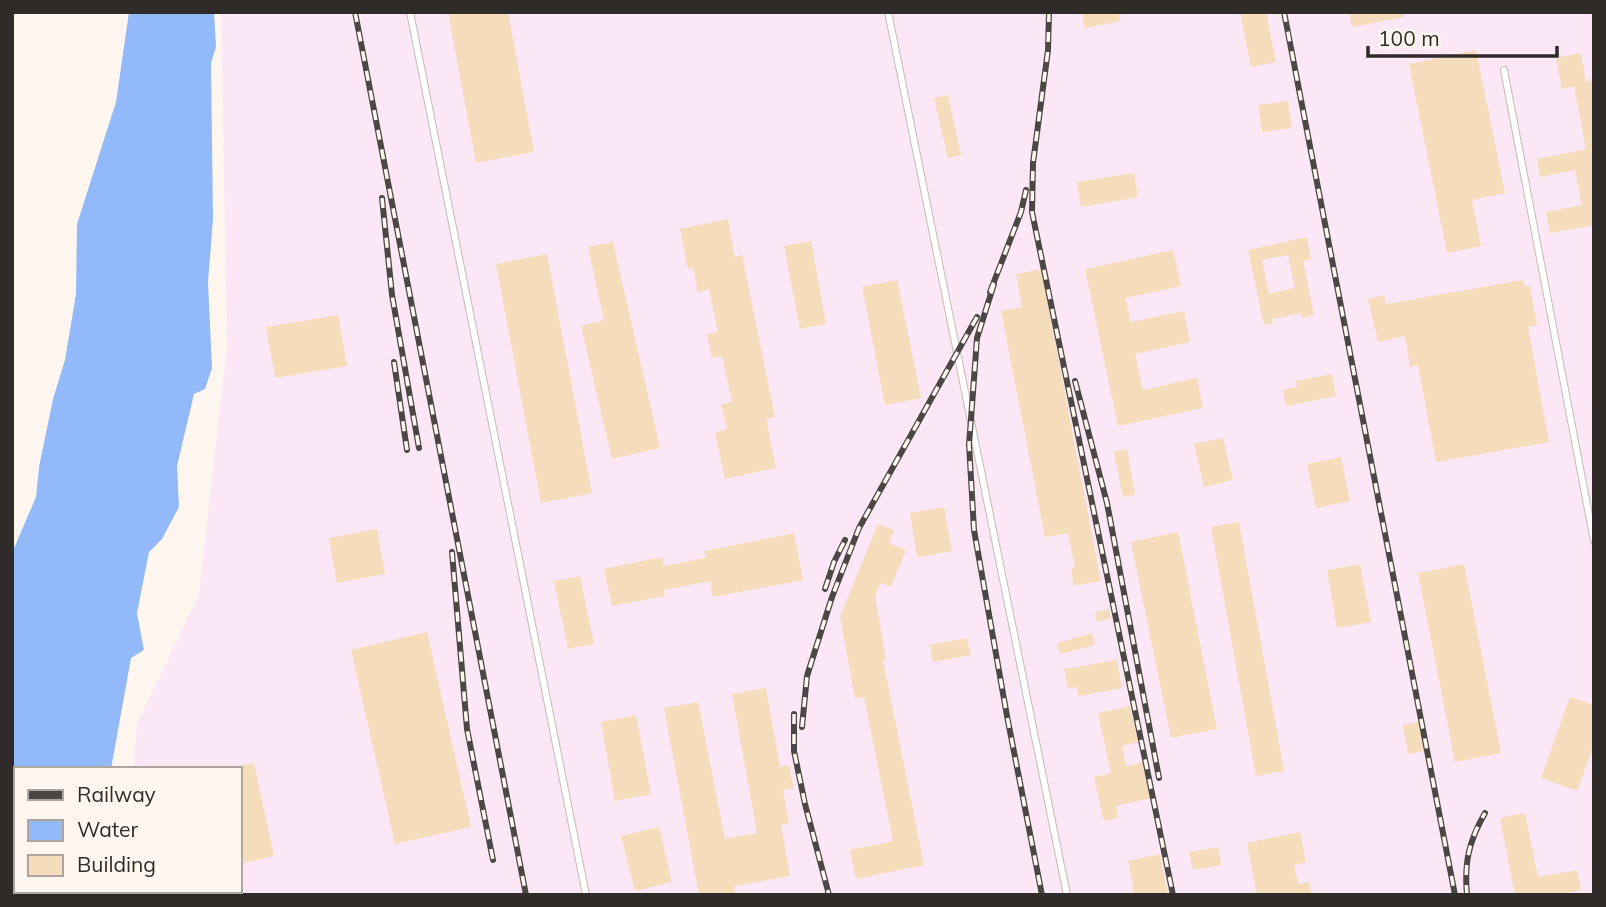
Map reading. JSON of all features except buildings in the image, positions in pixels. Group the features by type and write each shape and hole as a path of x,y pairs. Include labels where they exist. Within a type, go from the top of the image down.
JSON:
{"lane":[{"path":"410,12 586,895"},
{"path":"888,12 1067,895"},
{"path":"1504,70 1594,541"}],"shaded area":[{"path":"221,12 1591,12 1594,25 1594,895 120,895 242,893 242,767 133,767 137,724 199,594 227,347"}],"water":[{"path":"129,12 214,12 216,47 211,63 213,219 208,282 212,368 205,389 194,394 177,466 179,507 162,539 149,552 137,613 144,650 131,658 111,767 14,767 14,893 86,895 12,895 12,553 36,497 39,467 53,399 65,360 76,294 77,224 116,102"}],"railway":[{"path":"355,12 526,895"},
{"path":"1049,12 1048,50 1033,163 1032,212 1173,895"},
{"path":"1284,12 1455,895"},
{"path":"990,292 1021,212 1026,190"},
{"path":"382,198 392,295 419,448"},
{"path":"994,284 977,338 969,444 974,530 1042,895"},
{"path":"802,727 807,676 832,597 859,528 977,317"},
{"path":"394,362 407,450"},
{"path":"1075,381 1107,503 1159,778"},
{"path":"825,589 845,540"},
{"path":"452,552 467,729 493,860"},
{"path":"794,714 794,751 829,895"},
{"path":"1467,895 1469,852 1485,813"}]}
